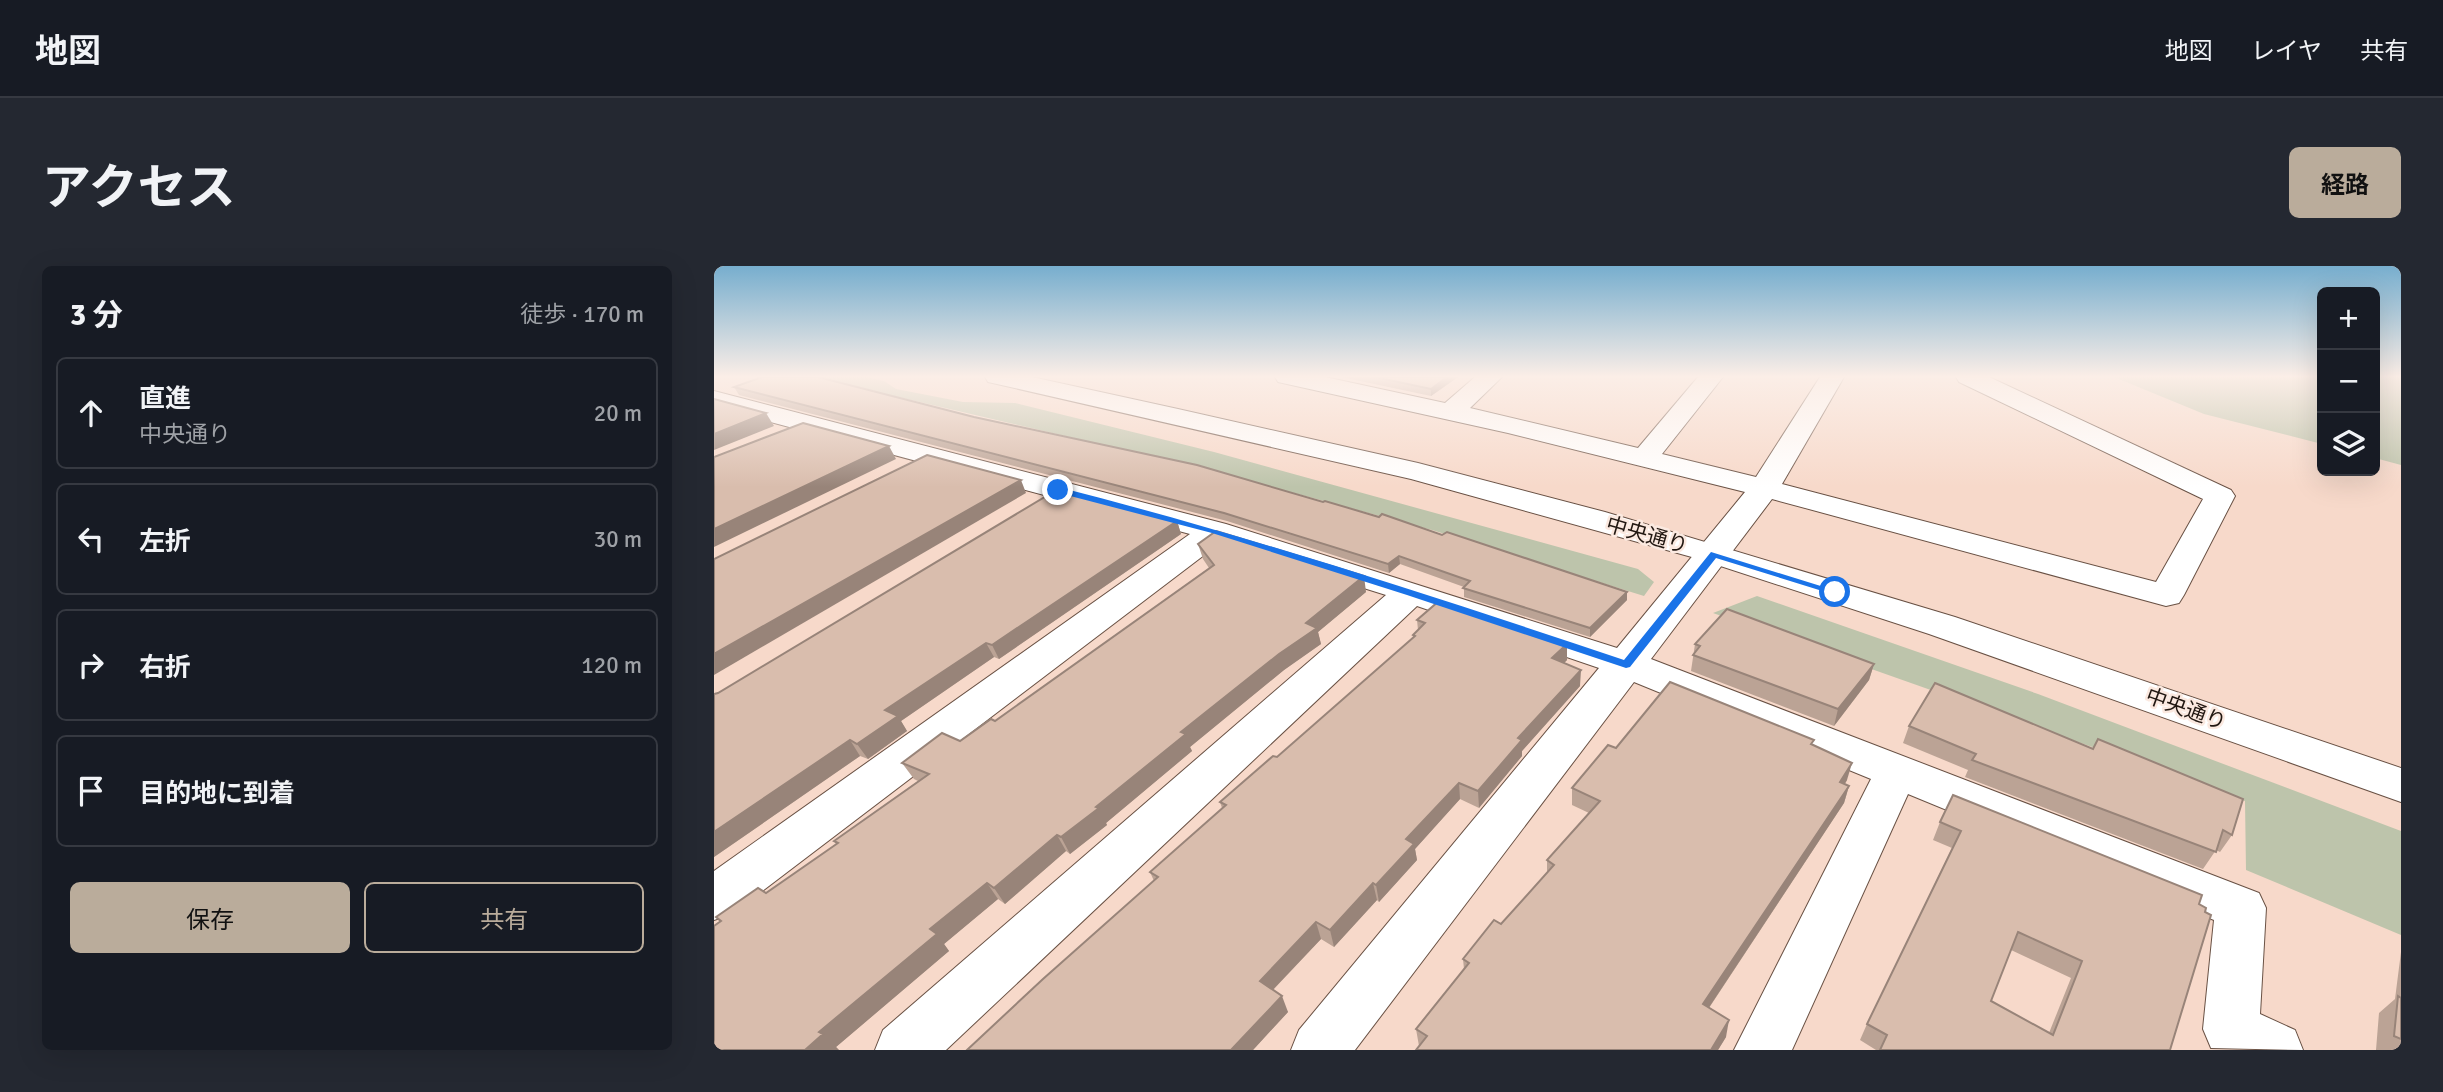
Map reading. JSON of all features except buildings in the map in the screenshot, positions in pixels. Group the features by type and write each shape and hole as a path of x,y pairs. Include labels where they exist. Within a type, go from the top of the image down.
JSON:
{"street":[{"path":"769,414 1215,531 1411,592 1626,664 2241,908 2244,1043"},
{"name":"中央通り","path":"1157,414 1477,487 1714,554 2113,683 2401,785"},
{"path":"1462,414 1644,458 2166,595 2220,496 2045,414"},
{"path":"1644,458 1681,414"},
{"path":"1320,1050 1714,554 1764,489 1810,414"},
{"path":"772,438 808,424"},
{"path":"893,474 929,456"},
{"path":"1023,511 1058,490"},
{"path":"714,899 1215,531"},
{"path":"904,1050 1411,592"},
{"path":"1763,1050 1897,770"}],"green space":[{"path":"969,414 1058,414 1214,452 1638,569 1654,582 1644,596 1432,530 1193,466"},
{"path":"2203,414 2317,414 2317,443 2204,414"},
{"path":"2380,414 2401,414 2401,465 2380,459"},
{"path":"1757,596 2038,694 2401,831 2401,935 2246,870 2245,801 1713,613"}],"route":[{"path":"1058,490 1215,531 1411,592 1626,664 1714,554 1835,592"}]}
